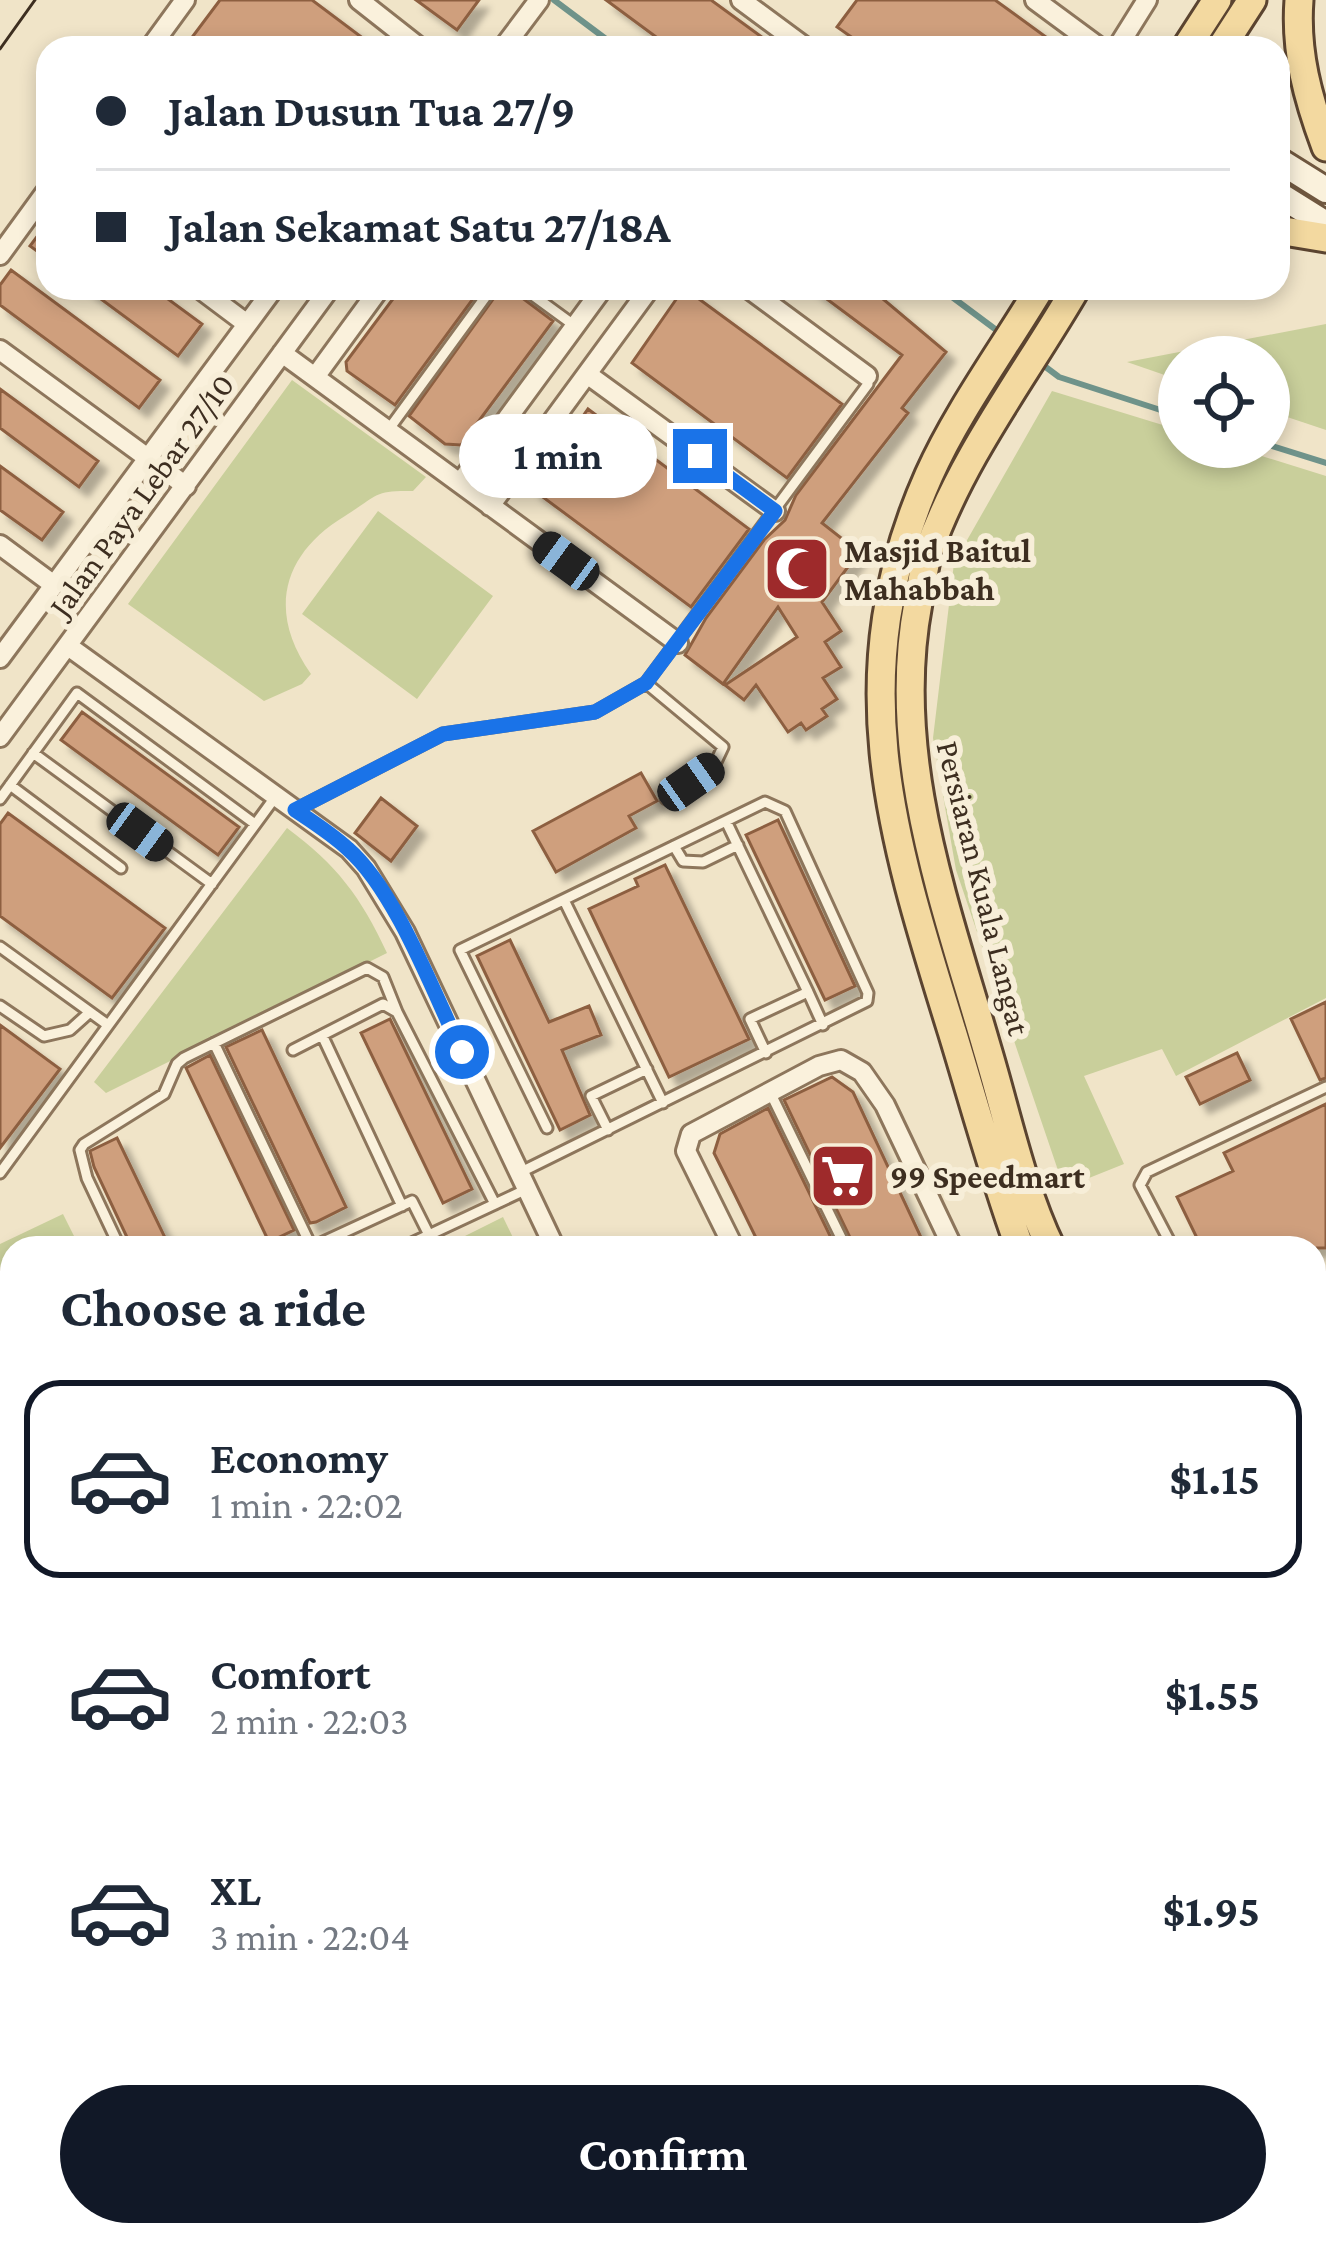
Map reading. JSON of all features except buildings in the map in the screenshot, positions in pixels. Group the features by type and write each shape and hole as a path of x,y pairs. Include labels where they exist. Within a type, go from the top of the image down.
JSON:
{"main road":[{"path":"1194,36 1217,0"},
{"path":"1229,36 1252,0"},
{"path":"1299,0 1305,93 1326,147"},
{"path":"1290,168 1326,190"},
{"path":"1290,202 1326,224"},
{"path":"1290,232 1326,238"},
{"name":"Persiaran Kuala Langat","path":"1030,1236 913,906 885,778 880,709 882,644 908,532 930,472 1033,300"},
{"name":"Persiaran Kuala Langat","path":"1031,1236 918,798 908,677 928,554 956,488 1069,300"},
{"path":"1049,333 1083,300"}],"street":[{"path":"159,36 184,0"},
{"path":"359,0 405,36"},
{"path":"512,36 539,0"},
{"path":"741,0 790,36"},
{"path":"1035,0 1084,36"},
{"path":"1124,36 1147,0"},
{"path":"0,255 36,206"},
{"path":"215,300 247,324"},
{"path":"0,658 265,300"},
{"name":"Jalan Paya Lebar 27/10","path":"0,737 321,300"},
{"path":"315,377 371,300"},
{"path":"460,483 594,300"},
{"path":"490,506 641,300"},
{"path":"764,300 867,376"},
{"path":"0,350 186,486"},
{"path":"282,353 678,643"},
{"path":"587,374 775,511"},
{"path":"0,545 54,585"},
{"path":"68,646 349,849 385,898 548,1236"},
{"path":"722,1236 686,1151 690,1136 819,1066 841,1060 862,1072 875,1089 946,1236"}],"lane":[{"path":"387,430 483,300"},
{"path":"539,300 575,326"},
{"path":"295,810 443,734 595,712 646,683 868,384 867,376"},
{"path":"646,683 723,747 715,764 666,799"},
{"path":"0,799 77,693 255,824"},
{"path":"33,754 212,884"},
{"path":"10,785 121,868"},
{"path":"0,1173 276,796"},
{"path":"337,1236 412,1201 428,1235 495,1204 523,1181 608,1130 862,1006 868,993 785,812 765,802 460,950 547,1128"},
{"path":"726,821 823,1025"},
{"path":"674,846 683,861 703,862 738,845"},
{"path":"563,900 663,1103"},
{"path":"0,947 108,1025"},
{"path":"114,1236 87,1178 80,1150 84,1144 164,1094 177,1064 367,968 383,977 495,1204"},
{"path":"766,1053 750,1018 808,992"},
{"path":"293,1050 383,1004 397,1012"},
{"path":"0,1006 44,1036 70,1030 90,1012"},
{"path":"322,1036 401,1206"},
{"path":"214,1043 305,1236"},
{"path":"608,1130 591,1096 647,1069"},
{"path":"1167,1236 1140,1185 1147,1172 1326,1088"},
{"path":"770,1092 840,1236"},
{"path":"0,1149 12,1157"}],"green space":[{"path":"1326,324 1326,430 1290,418 1290,336 1263,336"},
{"path":"1158,356 1158,373 1127,362"},
{"path":"292,380 426,477 413,491 382,493 370,499 307,548 295,566 286,607 297,651 311,674 302,684 264,701 128,604"},
{"path":"1052,391 1158,424 1158,468 1290,465 1326,476 1326,998 1176,1076 1162,1049 1084,1076 1124,1164 1064,1188 956,870 933,738 954,563"},
{"path":"378,511 493,596 417,699 302,614"},
{"path":"287,828 346,883 387,953 106,1093 94,1082"},
{"path":"63,1214 74,1236 17,1236"},
{"path":"503,1217 512,1236 465,1236"}],"waterway":[{"path":"554,0 602,36"},
{"path":"956,300 999,332"},
{"path":"1039,362 1059,377 1158,409"},
{"path":"1290,452 1326,463"}],"tram line":[{"path":"0,49 35,0"}],"place":[{"name":"Masjid Baitul Mahabbah","path":"797,569"},
{"name":"99 Speedmart","path":"843,1176"}],"route":[{"path":"462,1052 405,932 367,868 295,810 443,734 595,712 646,683 775,511 700,456"}]}
